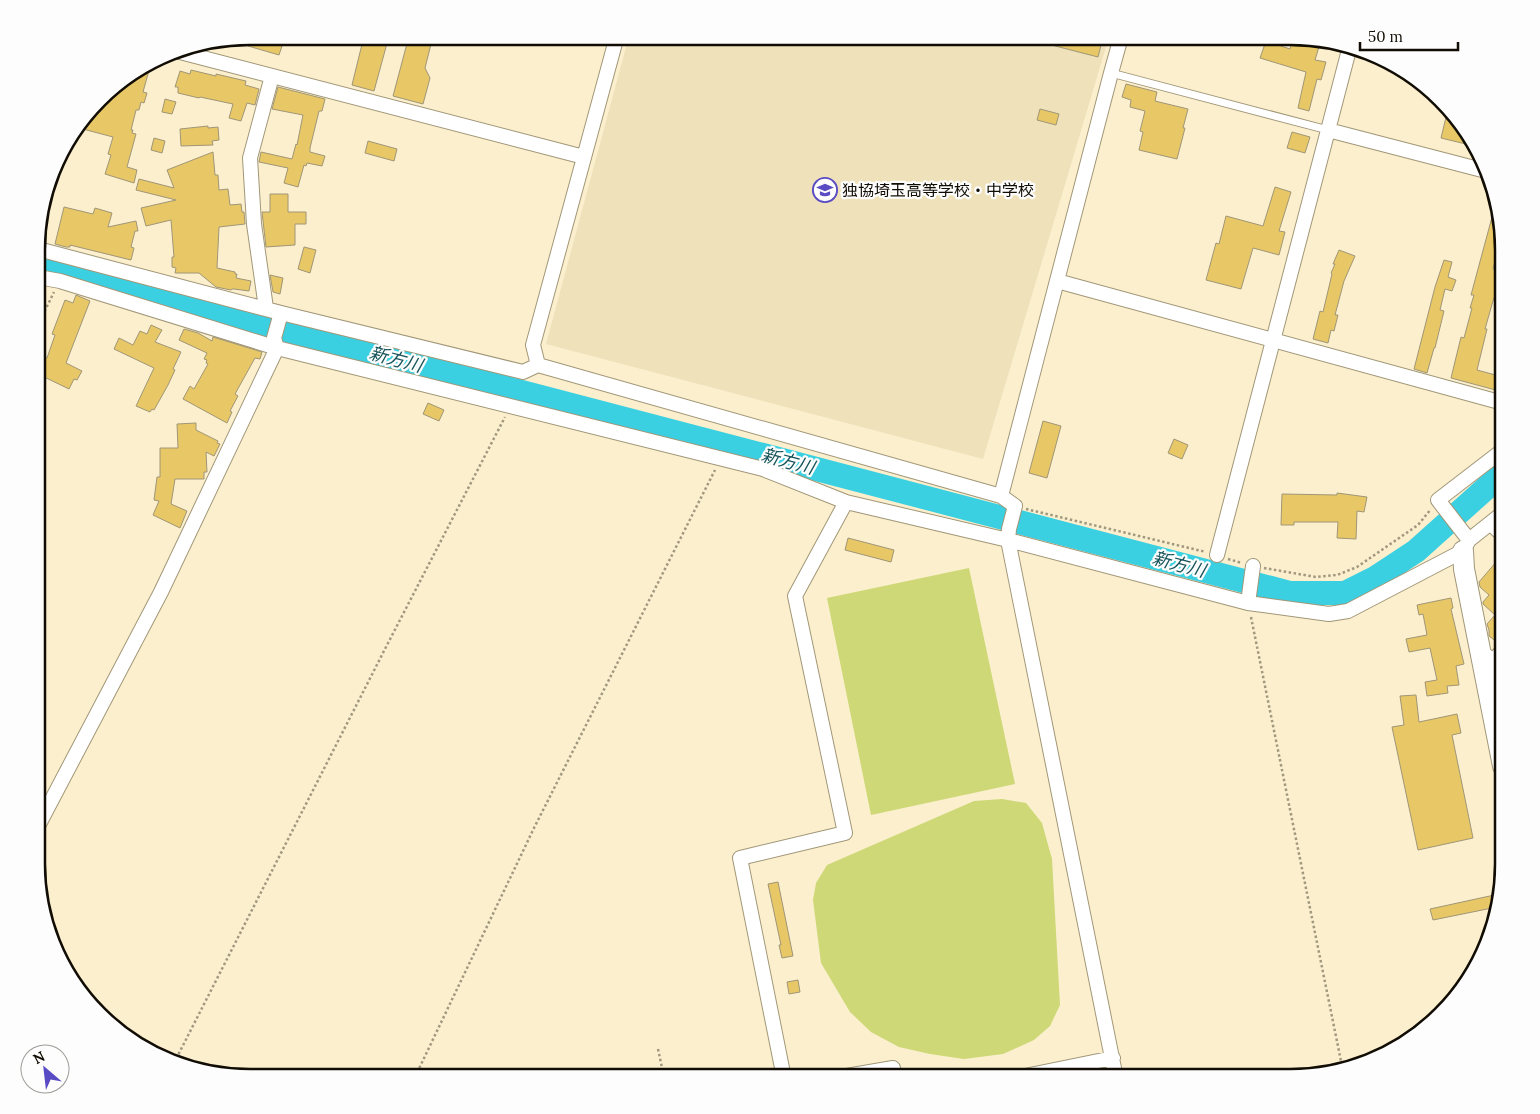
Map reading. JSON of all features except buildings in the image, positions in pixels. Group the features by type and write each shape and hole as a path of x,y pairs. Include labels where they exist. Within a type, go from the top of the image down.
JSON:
{"street":[{"path":"538,366 533,345 615,45"},
{"path":"1001,496 1119,45"},
{"path":"189,54 584,157"},
{"path":"1217,555 1348,54"},
{"path":"266,308 254,224 250,158 272,76"},
{"path":"1328,130 1478,169"},
{"path":"45,250 266,308 281,315 523,372 538,366 1001,496 1015,506 1008,535 1114,1069"},
{"path":"45,279 510,407 763,469 846,502 1008,535 1248,603 1329,614 1348,611 1466,546 1495,521"},
{"path":"1056,281 1495,401"},
{"path":"45,813 161,592 276,343 281,315"},
{"path":"1495,456 1438,500 1466,546 1464,569 1492,660 1495,689"},
{"path":"782,1069 740,858 845,833 795,596 846,502"},
{"path":"1491,524 1495,528"},
{"path":"1248,603 1253,566"},
{"path":"1059,1069 1112,1058"}],"lane":[{"path":"1111,73 1328,130"}],"path":[{"path":"45,311 60,282"},
{"path":"178,1056 510,407"},
{"path":"419,1069 534,828 721,458"},
{"path":"1015,506 1217,555 1253,566 1316,577 1337,575 1358,568 1418,525 1438,500"},
{"path":"1248,603 1341,1062"},
{"path":"658,1049 662,1069"}],"shaded area":[{"name":"独協埼玉高等学校・中学校","path":"627,45 1107,45 983,459 546,344"}],"green space":[{"path":"969,568 1015,784 871,815 827,598"},
{"path":"1002,799 1026,803 1042,823 1052,859 1060,1005 1050,1026 1034,1040 1003,1054 964,1059 899,1047 871,1032 850,1012 821,963 813,900 816,883 827,865 974,801"},
{"path":"1107,1064 1108,1069 1084,1069"}],"waterway":[{"name":"新方川","path":"45,271 293,332 1290,593 1345,593 1375,578 1416,551 1495,480"}],"place":[{"name":"独協埼玉高等学校・中学校","path":"825,190"}]}
